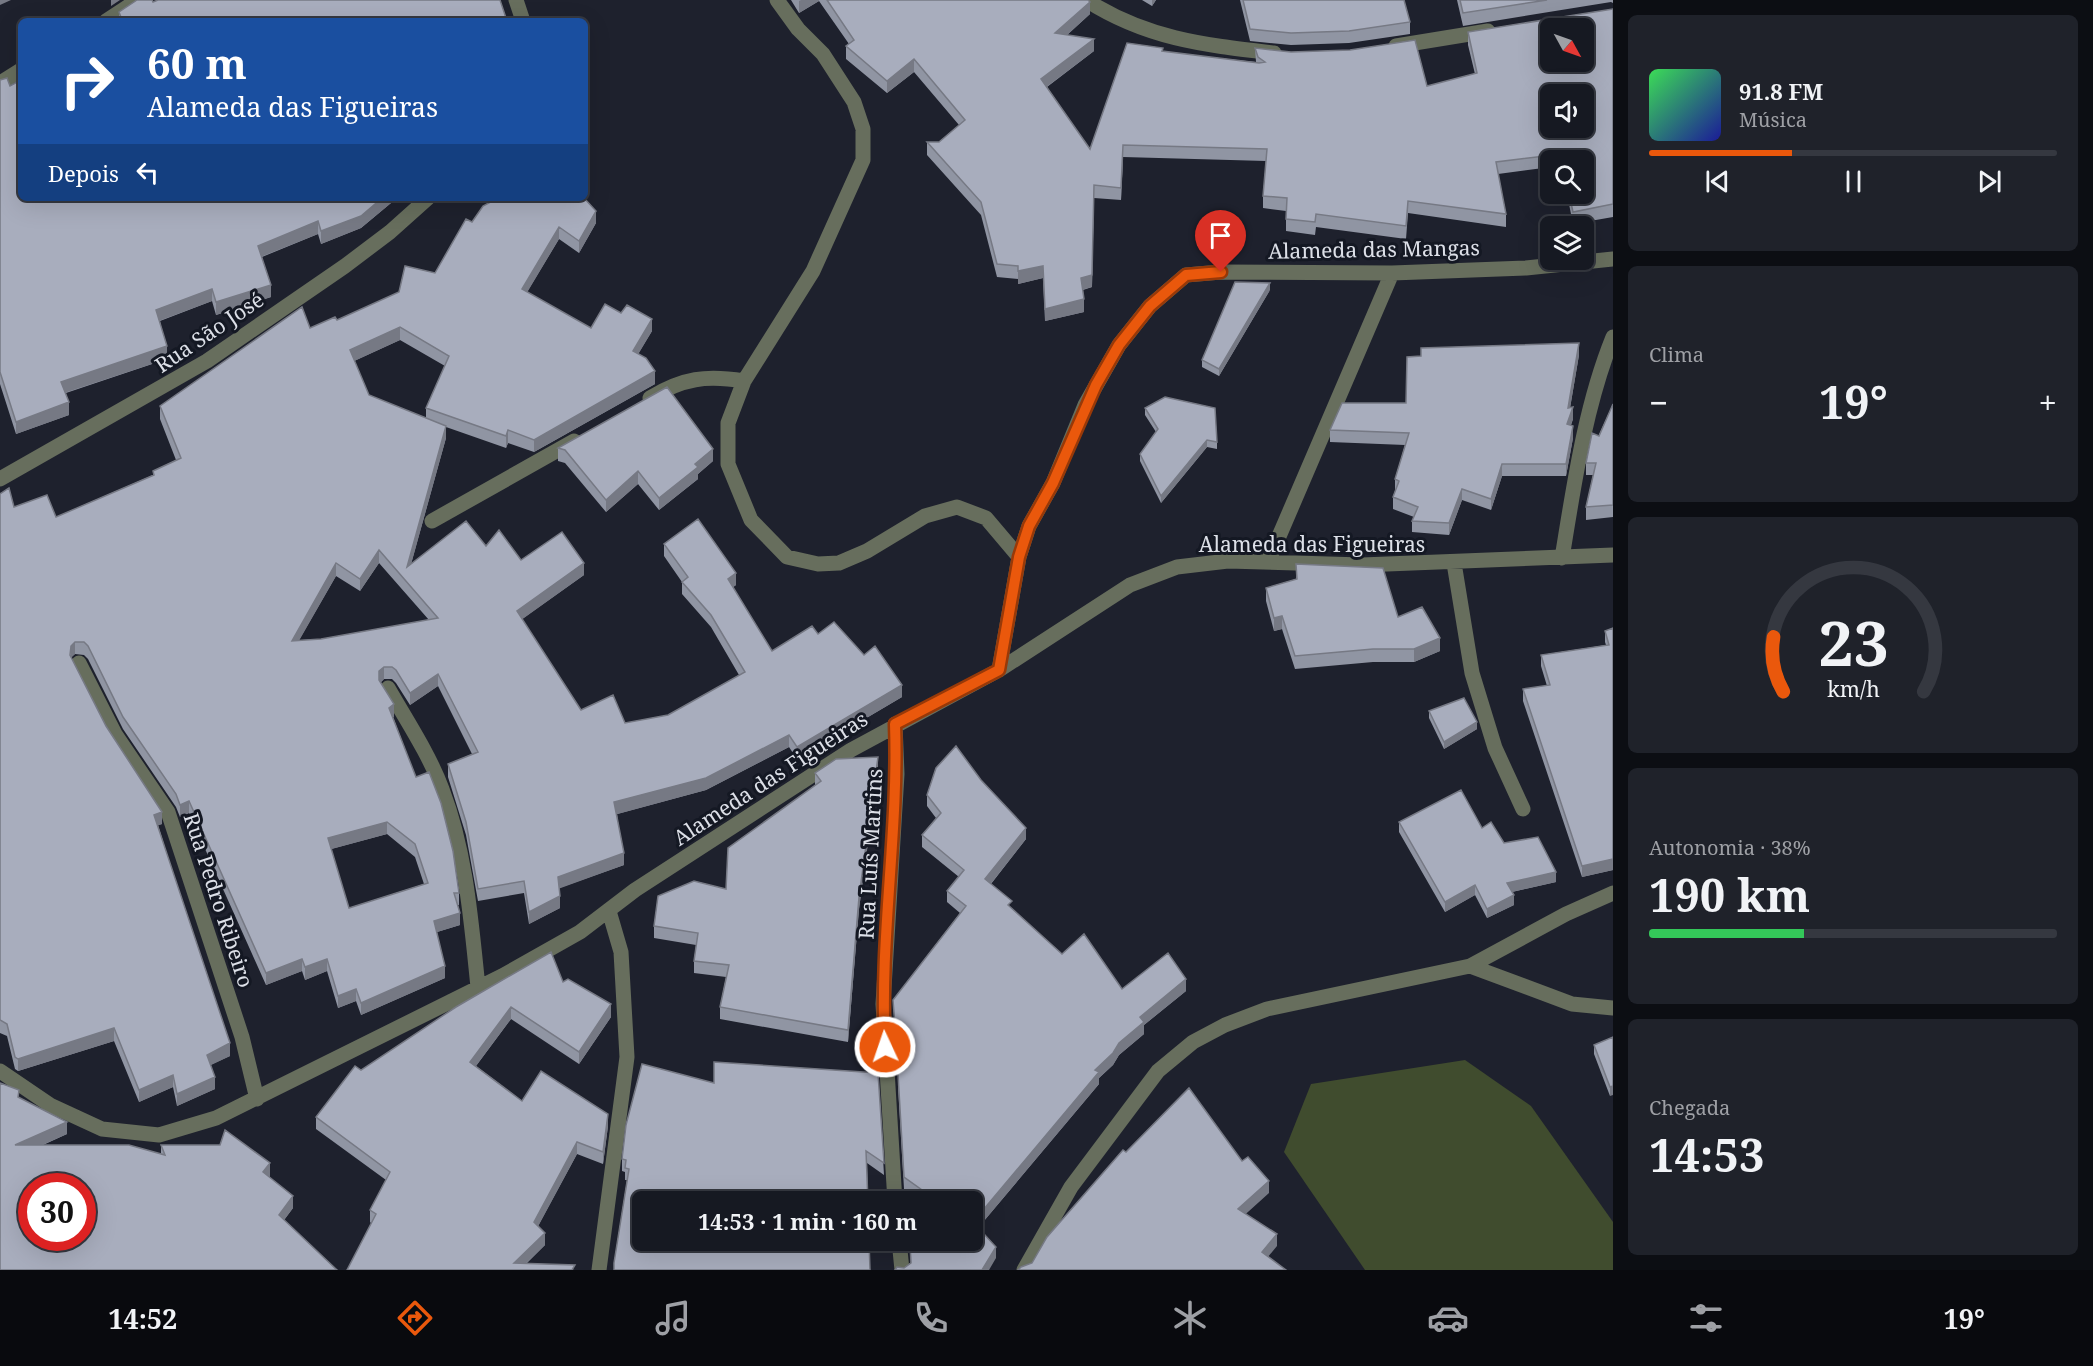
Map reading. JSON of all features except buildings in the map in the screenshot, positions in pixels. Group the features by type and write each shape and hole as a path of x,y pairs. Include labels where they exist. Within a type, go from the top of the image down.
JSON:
{"street":[{"path":"111,18 138,0"},
{"path":"516,0 522,18"},
{"path":"777,0 798,29 823,54 855,102 863,129 863,160 813,271 744,381 728,423 728,464 751,520 787,557 818,564 839,563 867,551 925,516 957,507 986,518 1019,557"},
{"path":"1086,0 1123,22 1175,38 1219,47 1291,55"},
{"path":"1385,48 1500,30"},
{"path":"0,83 18,72"},
{"name":"Rua São José","path":"0,479 207,361 354,259 424,201"},
{"name":"Alameda das Mangas","path":"999,670 1019,557 1029,526 1053,483 1085,405 1119,345 1150,306 1186,275 1221,272 1392,273 1527,268 1613,259"},
{"path":"1268,562 1392,273"},
{"path":"1562,558 1584,436 1603,361 1613,337"},
{"path":"633,408 658,393 690,379 713,376 744,381"},
{"path":"432,521 586,435"},
{"name":"Alameda das Figueiras","path":"0,1071 50,1105 102,1129 159,1135 216,1118 478,987 580,932 635,890 895,724 999,670 1130,585 1177,567 1228,561 1362,565 1613,555"},
{"path":"1454,563 1472,673 1495,748 1523,809"},
{"name":"Rua Pedro Ribeiro","path":"79,663 115,734 168,812 242,1037 257,1099"},
{"path":"388,688 442,787 457,833 467,887 478,987"},
{"name":"Rua Luís Martins","path":"894,1191 883,1004 897,774 895,724"},
{"path":"1024,1270 1071,1187 1123,1115 1158,1071 1193,1042 1225,1024 1268,1009 1470,966 1566,914 1613,893"},
{"path":"599,1270 627,1057 621,952 609,911"},
{"path":"1470,966 1572,1004 1613,1008"},
{"path":"899,1251 902,1270"}],"green space":[{"path":"1465,1060 1531,1106 1613,1222 1613,1270 1365,1270 1284,1152 1311,1084"}],"route":[{"path":"885,1047 883,1004 897,774 895,724 999,670 1019,557 1029,526 1053,483 1085,405 1096,385 1119,345 1150,306 1186,275 1221,272"}]}
